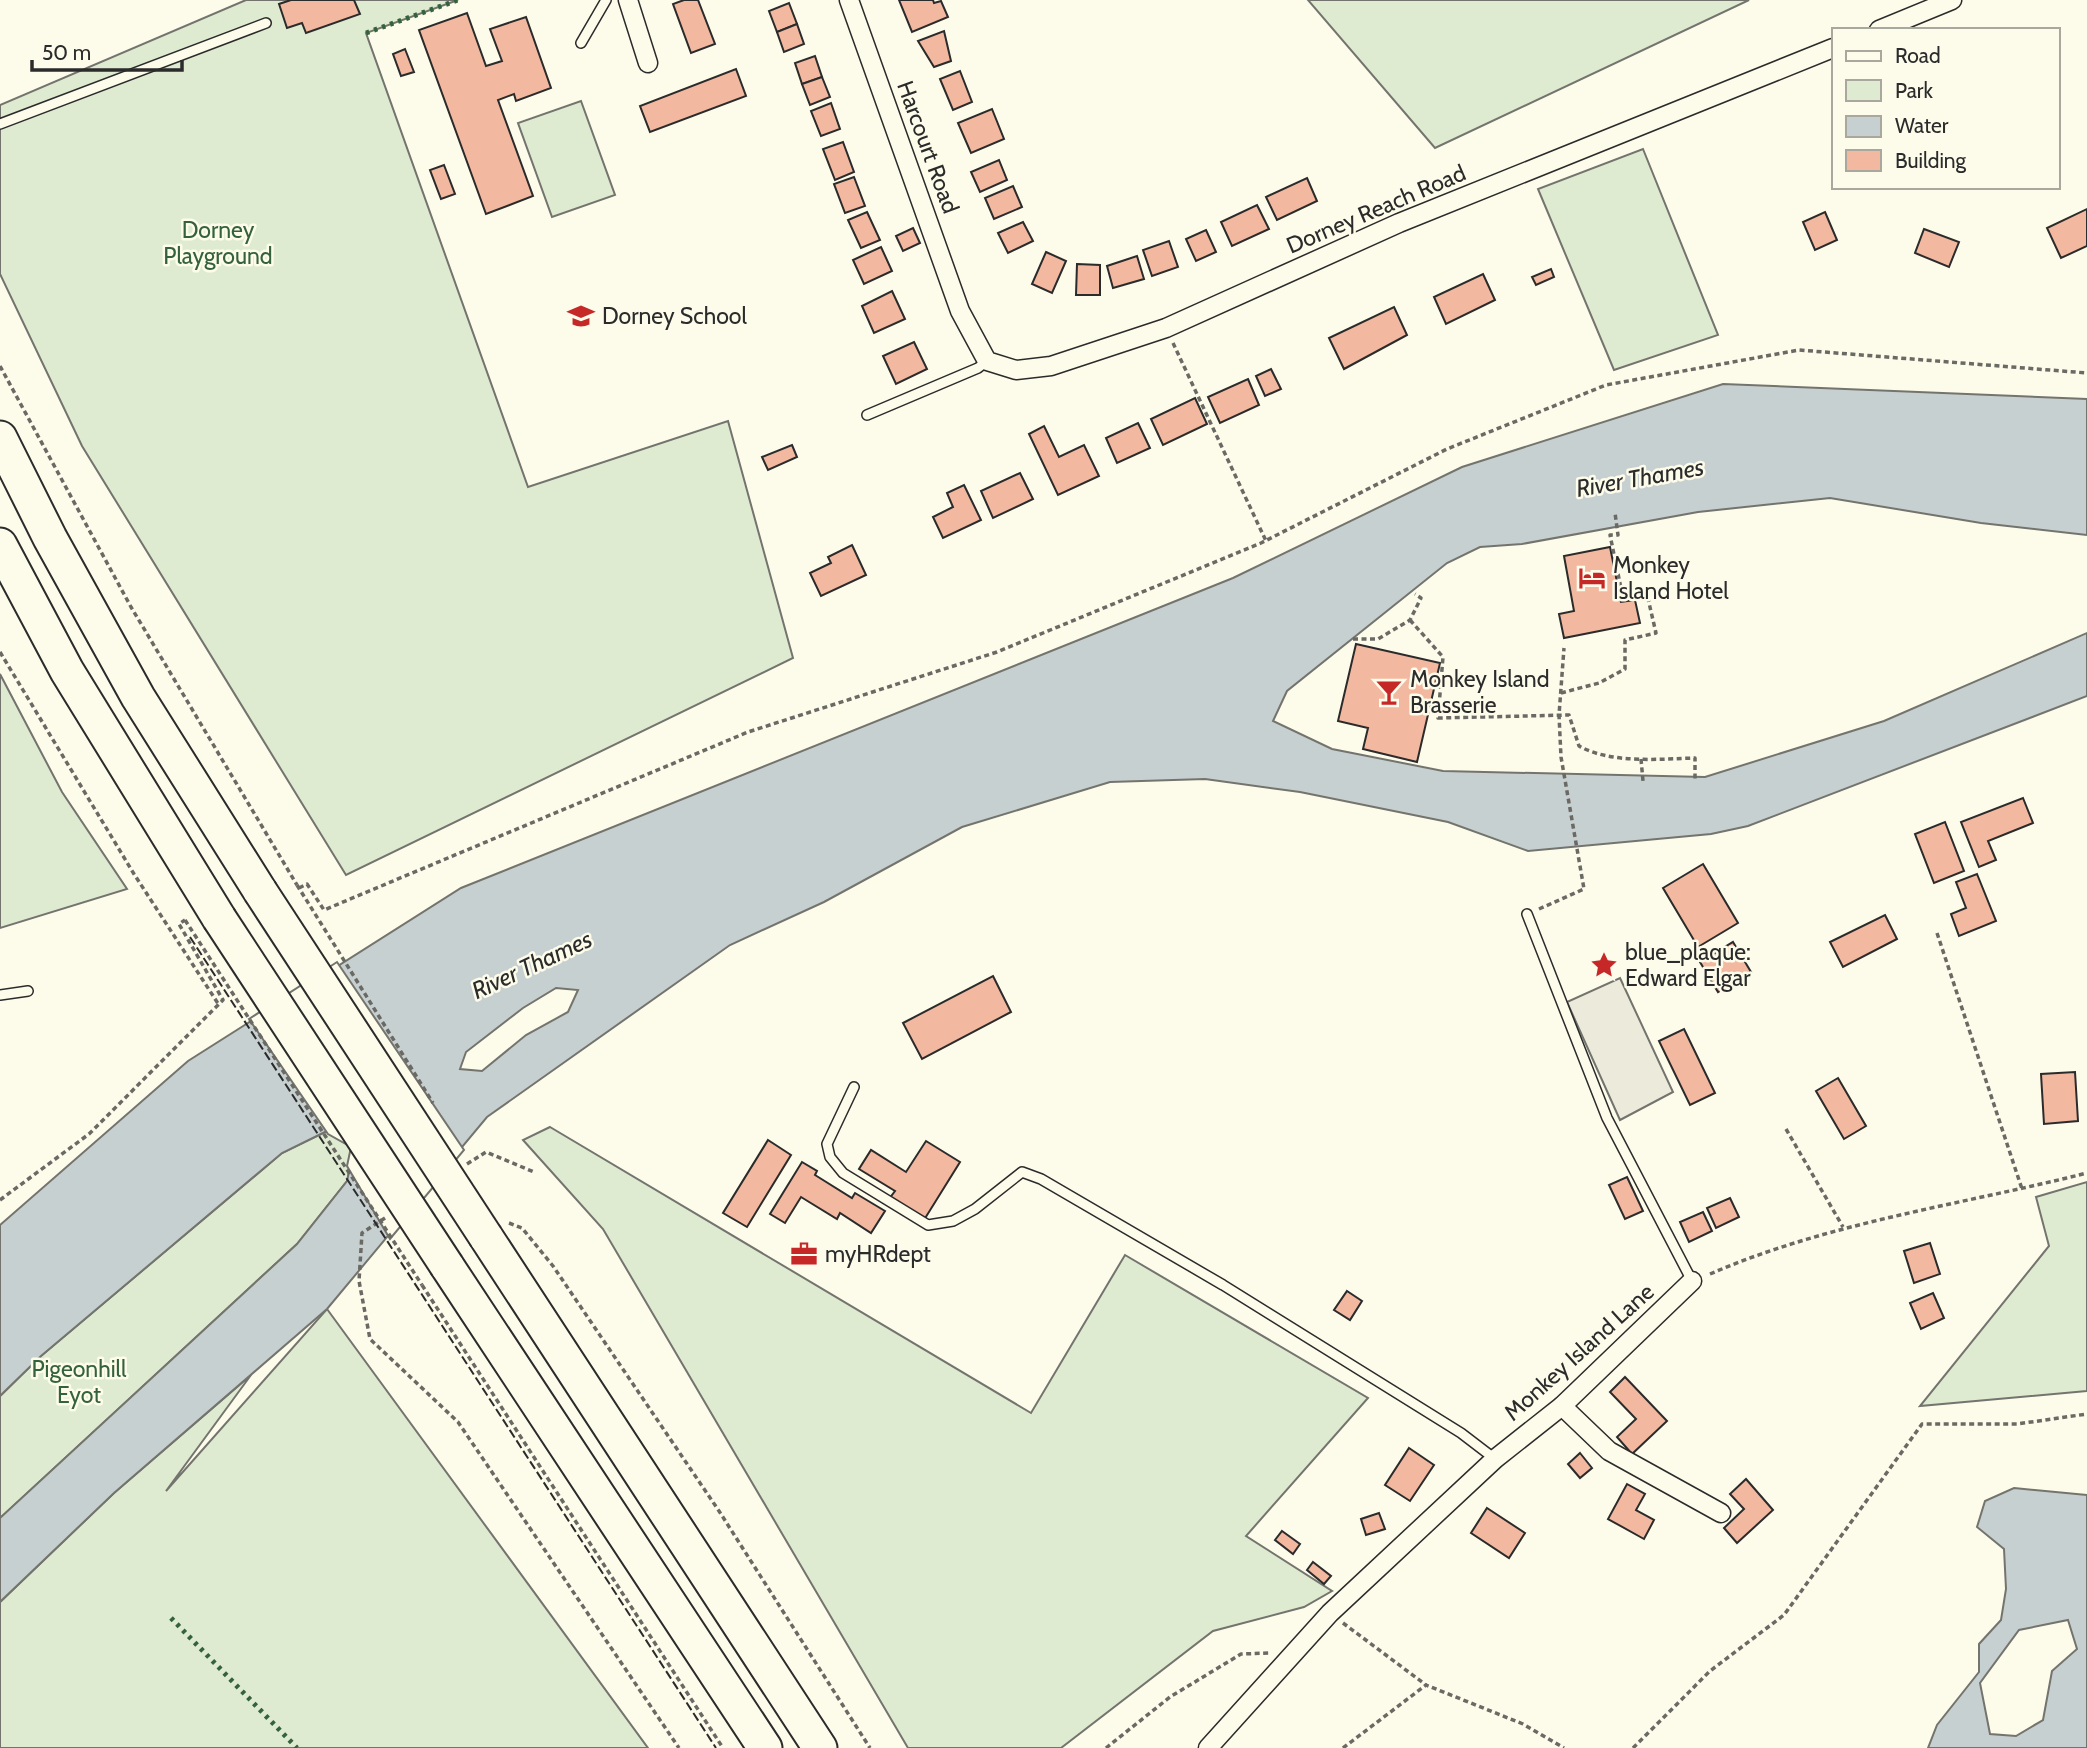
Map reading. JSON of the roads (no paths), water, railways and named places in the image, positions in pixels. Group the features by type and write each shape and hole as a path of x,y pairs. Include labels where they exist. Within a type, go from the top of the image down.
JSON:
{"highway":[{"path":"0,438 50,538 138,697 260,891 497,1230 820,1748"},
{"path":"0,545 67,671 434,1275 765,1748"}],"street":[{"path":"628,0 648,63"},
{"name":"Harcourt Road","path":"849,0 960,311 987,361"},
{"path":"1884,28 1952,0"},
{"name":"Dorney Reach Road","path":"987,361 1016,370 1051,366 1166,328 1399,223 1832,48"},
{"name":"Monkey Island Lane","path":"1208,1748 1292,1651 1330,1614 1495,1459 1562,1406 1692,1281"},
{"path":"1562,1406 1609,1451 1721,1513"}],"lane":[{"path":"581,43 606,0"},
{"path":"0,124 266,23"},
{"path":"867,415 978,368 987,361"},
{"path":"1527,914 1607,1118 1692,1281"},
{"path":"0,995 28,991"},
{"path":"854,1087 827,1144 830,1157 843,1173 928,1225 953,1221 975,1209 1022,1172 1041,1179 1223,1285 1461,1433 1495,1459"}],"water":[{"name":"River Thames","path":"1723,384 2087,399 2087,535 1981,523 1830,498 1698,512 1522,544 1480,547 1447,563 1287,691 1273,721 1332,749 1443,771 1705,777 1884,721 2087,633 2087,696 1748,826 1711,834 1528,851 1448,822 1300,792 1205,779 1110,782 962,827 824,902 730,945 487,1117 327,1309 114,1493 0,1602 0,1518 297,1244 347,1181 355,1146 329,1130 282,1153 41,1356 0,1396 0,1225 188,1061 461,888 1233,578 1462,467","holes":["556,988 578,990 568,1012 526,1035 482,1071 460,1069 466,1052 523,1008"]},
{"path":"2014,1488 2087,1495 2087,1748 1928,1748 1937,1725 1979,1672 1979,1644 2001,1620 2006,1589 2004,1549 1977,1527 1985,1501","holes":["2068,1620 2077,1649 2052,1671 2043,1720 2016,1736 1990,1734 1980,1683 2019,1630"]}],"place":[{"name":"Dorney School","path":"581,316"},
{"name":"Monkey Island Hotel","path":"1592,578"},
{"name":"Monkey Island Brasserie","path":"1389,692"},
{"name":"blue_plaque: Edward Elgar","path":"1604,965"},
{"name":"myHRdept","path":"804,1254"}],"park label":[{"name":"Dorney Playground","path":"218,243"},
{"name":"Pigeonhill Eyot","path":"79,1382"}]}
